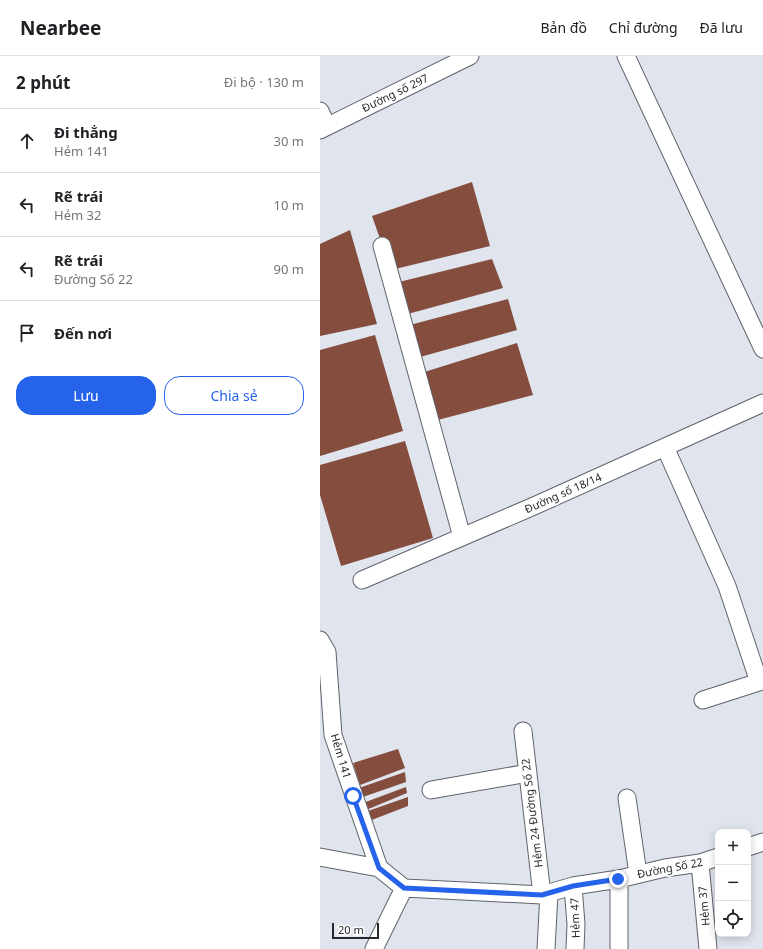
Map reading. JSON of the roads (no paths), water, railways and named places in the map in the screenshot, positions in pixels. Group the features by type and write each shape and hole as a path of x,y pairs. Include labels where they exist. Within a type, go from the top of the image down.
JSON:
{"street":[{"name":"Đường số 297","path":"324,128 446,61 470,56"},
{"path":"626,56 763,349"},
{"path":"320,111 324,128"},
{"path":"382,246 462,537"},
{"name":"Đường số 18/14","path":"362,580 763,403"},
{"path":"665,447 726,586 759,682 703,700"},
{"name":"Hẻm 141","path":"320,640 327,652 333,735 379,868"},
{"name":"Hẻm 24 Đường Số 22","path":"523,731 545,894 546,949"},
{"path":"430,790 528,773"},
{"path":"627,798 638,874"},
{"path":"751,846 763,842"},
{"path":"320,857 379,868 404,888 374,949"},
{"name":"Đường Số 22","path":"404,888 545,894 573,886 700,863 715,858"},
{"name":"Hẻm 37","path":"700,863 708,949"},
{"path":"618,879 619,949"},
{"name":"Hẻm 47","path":"573,886 576,924 575,949"}]}
